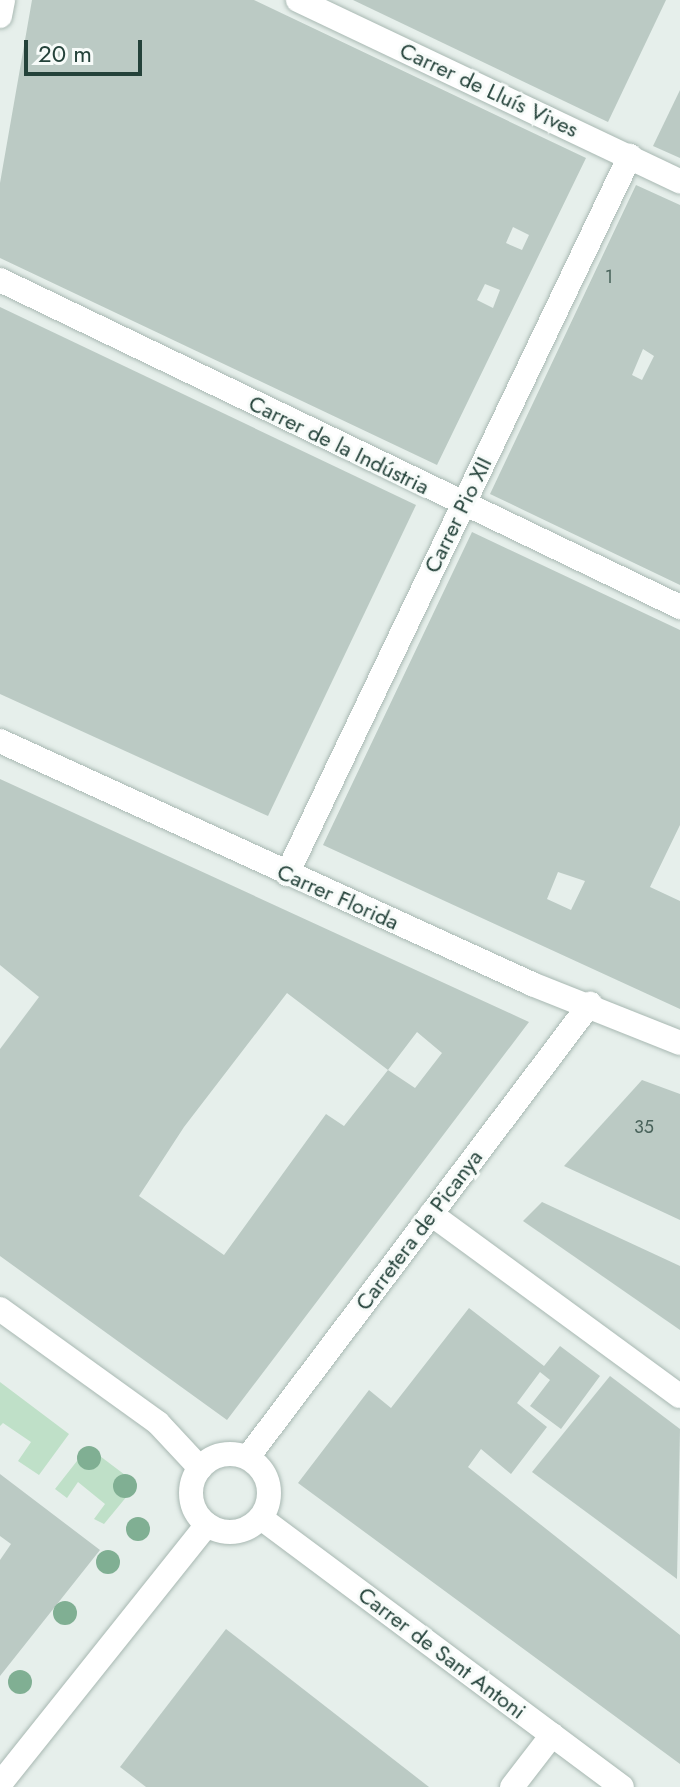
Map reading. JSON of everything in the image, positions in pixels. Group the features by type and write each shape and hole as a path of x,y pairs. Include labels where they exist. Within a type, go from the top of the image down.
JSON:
{"street":[{"path":"0,16 3,0"},
{"name":"Carrer de Lluís Vives","path":"298,0 680,181"},
{"name":"Carrer Pio XII","path":"287,874 630,156"},
{"name":"Carrer de la Indústria","path":"0,280 680,607"},
{"name":"Carrer Florida","path":"0,741 532,984 590,1004 680,1043"},
{"name":"Carretera de Picanya","path":"248,1457 590,1004"},
{"path":"431,1214 680,1396"},
{"path":"3,1316 158,1423 200,1468"},
{"path":"227,1453 248,1457 269,1484 261,1518 241,1531 207,1525 192,1504 193,1478 200,1468 227,1453"},
{"name":"Carrer de Sant Antoni","path":"261,1518 622,1787"},
{"path":"0,1784 207,1525"},
{"path":"512,1787 552,1735"}],"green space":[{"path":"0,1382 69,1434 39,1475 18,1461 31,1442 3,1423 0,1426"},
{"path":"88,1447 137,1484 104,1524 94,1519 105,1504 78,1482 67,1498 55,1489"}],"building":[{"path":"32,0 254,0 586,158 437,465 0,258 0,183","holes":["513,227 529,235 522,250 506,243","485,284 500,290 493,308 477,300"]},
{"path":"353,0 666,0 608,122"},
{"path":"680,90 680,158 653,146"},
{"path":"636,185 680,205 680,585 490,494","holes":["643,349 654,356 642,380 632,375"]},
{"path":"0,307 416,505 268,816 0,694"},
{"path":"472,532 680,630 680,825 650,887 680,901 680,1009 323,845","holes":["558,872 585,881 571,910 547,899"]},
{"path":"0,779 529,1022 227,1420 0,1256 0,1049 39,997 0,965","holes":["287,993 388,1070 344,1126 326,1114 224,1255 139,1196 184,1127","417,1032 442,1053 415,1088 388,1070"]},
{"path":"642,1080 680,1094 680,1220 564,1166"},
{"path":"542,1202 680,1266 680,1330 523,1221"},
{"path":"469,1308 544,1366 560,1346 600,1376 561,1429 530,1406 550,1380 540,1372 517,1403 547,1427 511,1474 481,1449 468,1467 680,1635 680,1764 298,1483 369,1390 391,1408"},
{"path":"610,1376 680,1429 677,1579 532,1472"},
{"path":"0,1474 100,1550 0,1676 0,1560 11,1544 0,1536"},
{"path":"226,1629 429,1787 146,1787 120,1767"}]}
